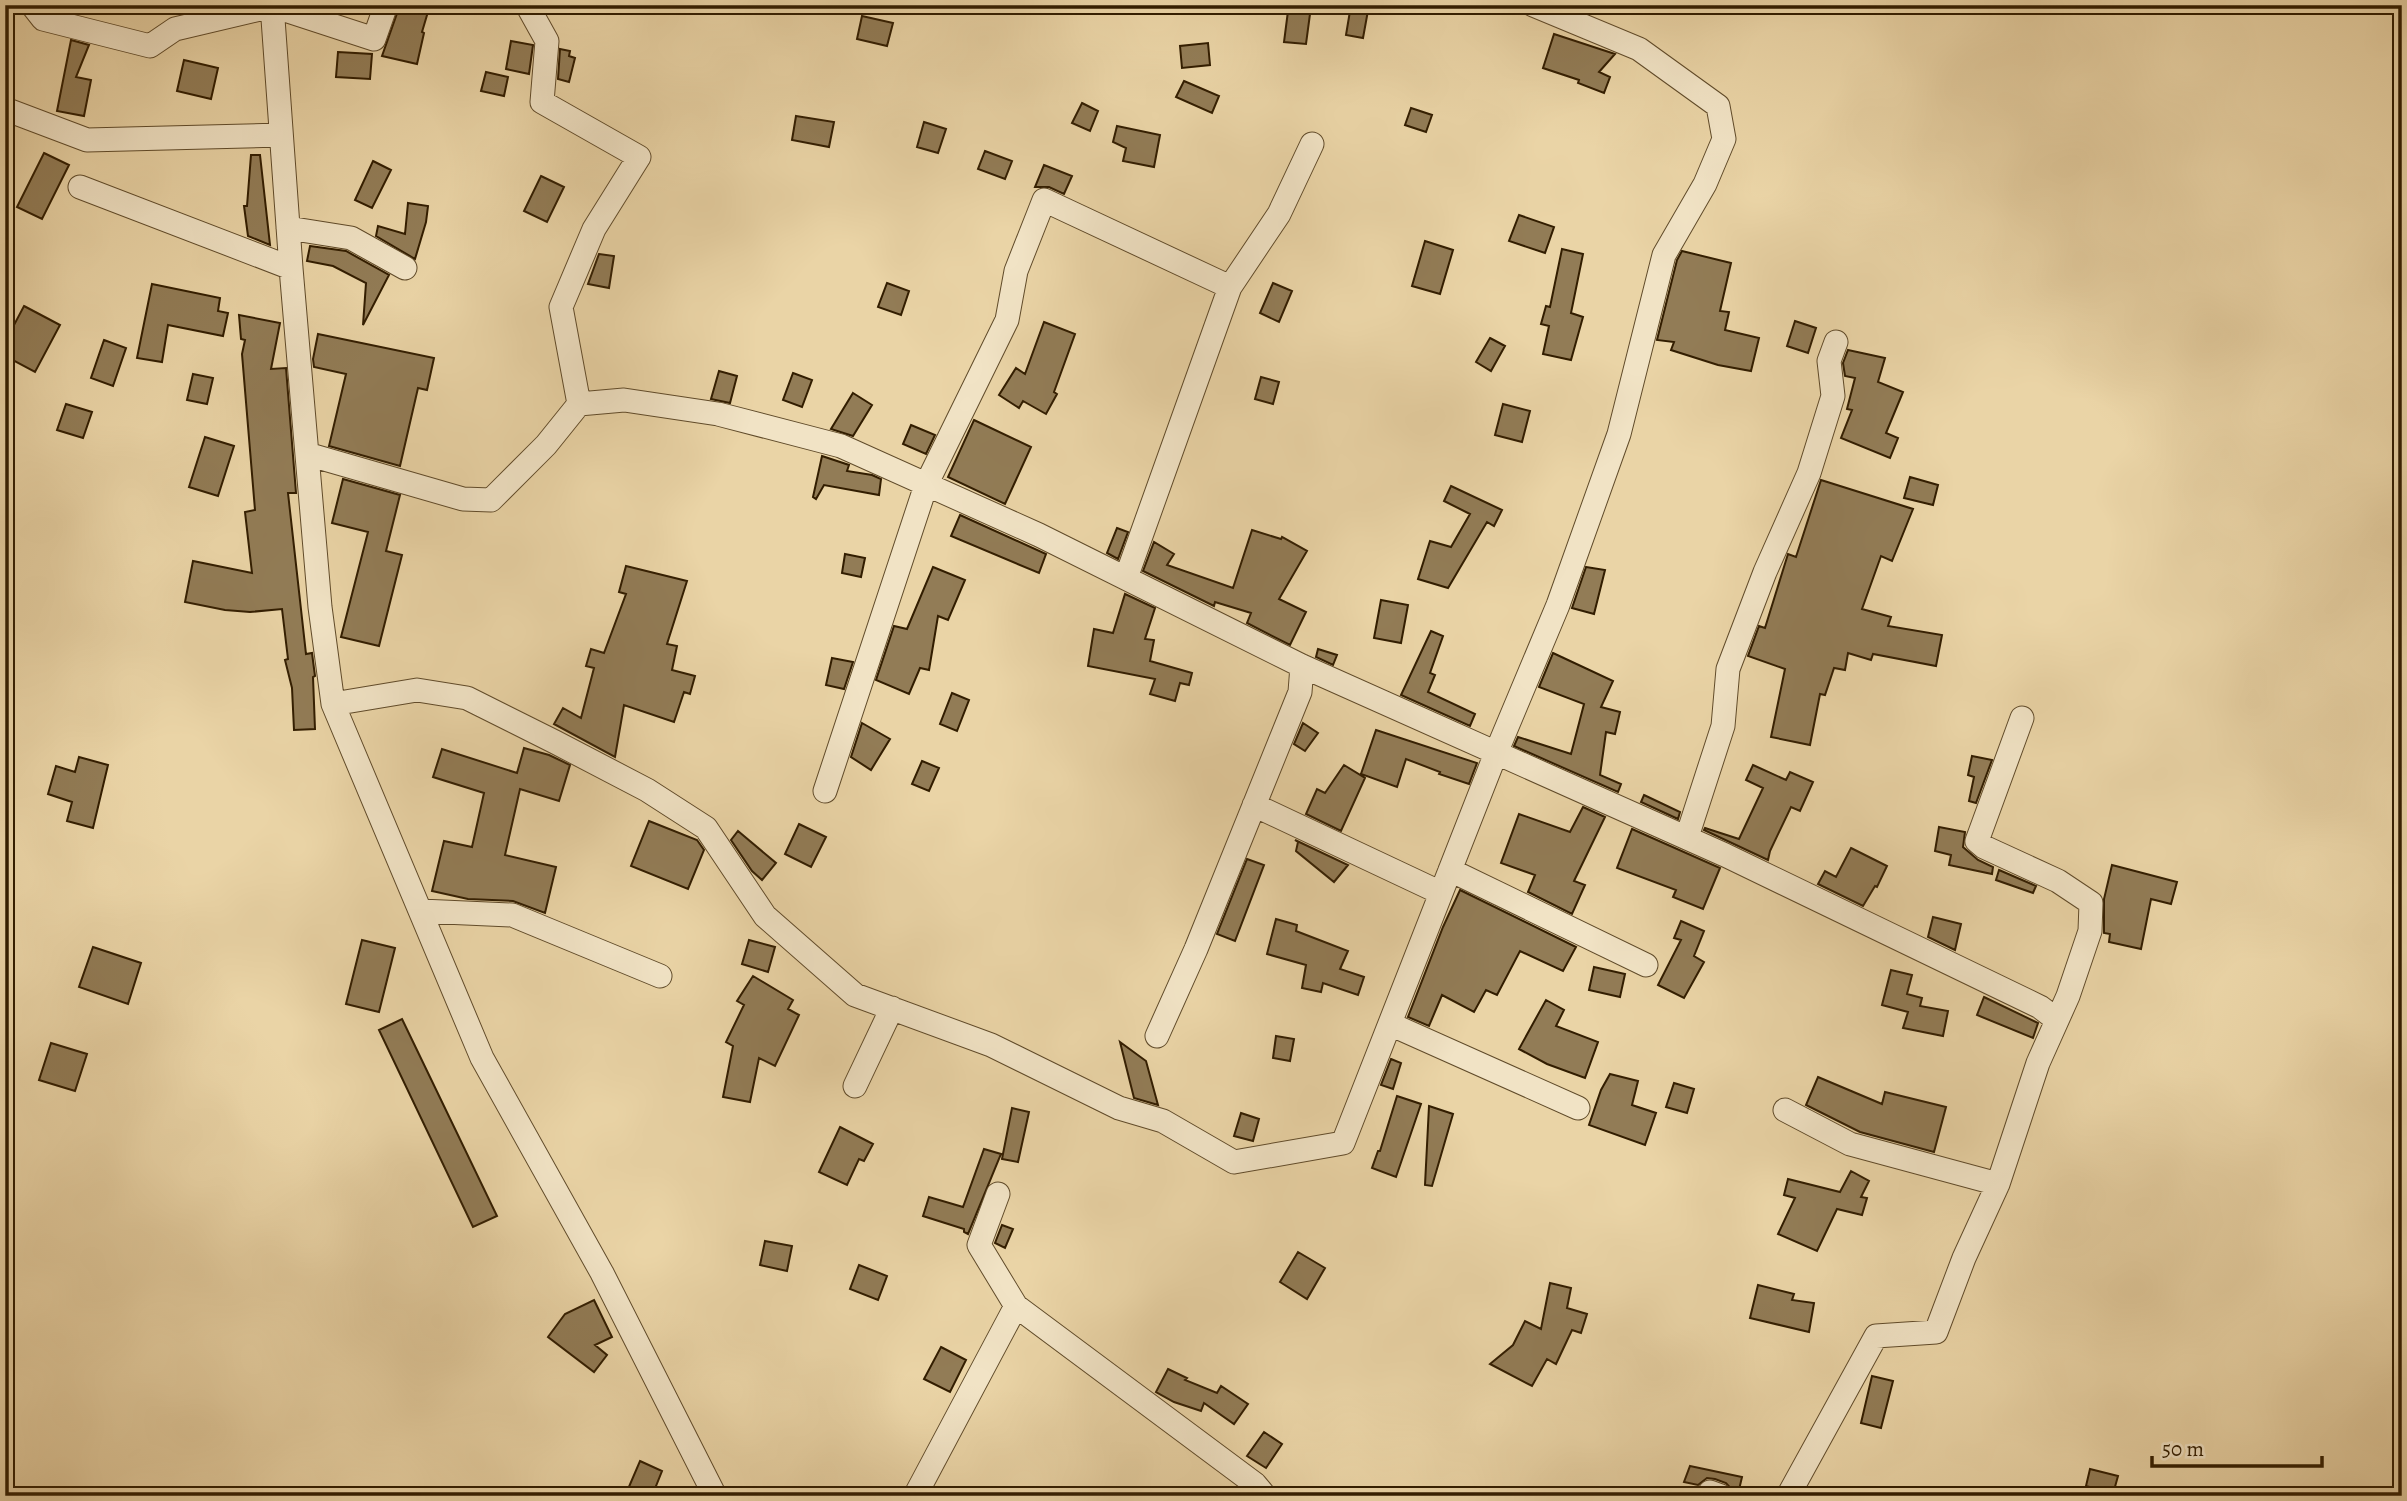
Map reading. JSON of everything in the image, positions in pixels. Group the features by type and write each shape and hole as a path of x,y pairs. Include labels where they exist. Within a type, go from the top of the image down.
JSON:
{"street":[{"path":"32,5 43,19 150,46 175,29 272,6 374,39 386,5"},
{"path":"527,5 547,41 542,102 639,157 594,229 561,307 579,404"},
{"path":"333,704 418,690 467,698 647,790 706,828 765,916 855,995 991,1045 1119,1108 1163,1121 1234,1161 1343,1143 1496,753 1558,604 1619,434 1664,255 1706,184 1724,139 1718,106 1639,49 1533,5"},
{"path":"272,6 320,607 333,704 482,1058 602,1273 715,1496"},
{"path":"5,108 87,140 281,135"},
{"path":"1126,578 1230,286 1279,214 1312,144"},
{"path":"79,187 291,268"},
{"path":"825,791 926,485 1007,320 1016,271 1044,200 1230,286"},
{"path":"288,228 351,238 405,268"},
{"path":"1687,837 1723,726 1728,669 1765,572 1809,472 1833,396 1829,360 1836,342"},
{"path":"307,454 463,499 491,500 546,445 579,404 624,400 718,414 841,446 1039,535 1302,666 1687,837 2040,1007 2057,1020"},
{"path":"1157,1036 1196,949 1300,692 1302,666"},
{"path":"1788,1496 1876,1336 1936,1332 1964,1258 1998,1184 2038,1063 2068,996 2090,931 2091,902 2058,881 1984,847 1977,841 2022,718"},
{"path":"1254,805 1441,893"},
{"path":"1450,870 1646,965"},
{"path":"421,911 512,915 660,976"},
{"path":"855,1086 892,1009"},
{"path":"1390,1024 1578,1108"},
{"path":"1785,1110 1850,1144 1998,1184"},
{"path":"998,1194 979,1245 1016,1306 1255,1484 1265,1496"},
{"path":"915,1496 1016,1306"}],"building":[{"path":"400,5 430,5 417,64 382,56"},
{"path":"1351,5 1369,5 1363,38 1346,35"},
{"path":"1288,11 1310,14 1306,44 1284,42"},
{"path":"862,16 893,23 887,46 857,39"},
{"path":"1554,34 1615,54 1599,72 1610,77 1604,93 1578,83 1579,80 1543,68"},
{"path":"71,40 89,45 76,77 91,80 84,116 57,111"},
{"path":"511,41 533,45 529,74 506,69"},
{"path":"1208,43 1210,65 1182,68 1180,46"},
{"path":"560,49 570,51 569,56 575,58 569,82 558,79"},
{"path":"338,52 372,54 370,79 336,77"},
{"path":"184,60 218,68 211,99 177,91"},
{"path":"486,72 508,77 504,96 481,91"},
{"path":"1184,81 1219,96 1212,113 1176,97"},
{"path":"1082,103 1098,111 1090,131 1072,123"},
{"path":"1411,108 1432,115 1426,132 1405,125"},
{"path":"796,116 834,122 829,147 792,140"},
{"path":"924,122 946,129 938,153 917,147"},
{"path":"1117,126 1160,135 1154,167 1123,161 1126,148 1113,142"},
{"path":"985,151 1012,161 1005,179 978,169"},
{"path":"44,153 69,165 42,219 17,207"},
{"path":"251,155 260,155 270,245 248,236 244,206 247,206"},
{"path":"373,161 391,170 372,208 355,200"},
{"path":"1044,165 1072,176 1064,194 1049,187 1035,187"},
{"path":"541,176 564,187 547,222 524,211"},
{"path":"408,203 428,206 415,259 376,236 378,226 405,234"},
{"path":"1519,215 1554,227 1545,253 1509,241"},
{"path":"1425,241 1453,250 1440,294 1412,286"},
{"path":"310,246 346,251 389,275 363,325 366,283 333,266 307,261"},
{"path":"1562,249 1583,254 1571,313 1583,317 1571,360 1543,354 1549,326 1541,324 1546,306 1550,307"},
{"path":"1682,251 1731,263 1720,311 1729,312 1725,330 1759,338 1751,371 1718,365 1671,350 1674,342 1657,340 1677,260"},
{"path":"599,254 614,256 609,288 588,284"},
{"path":"887,283 909,291 901,315 878,307"},
{"path":"1273,283 1292,291 1279,322 1260,313"},
{"path":"152,284 220,298 218,311 228,313 223,336 168,325 162,362 137,358"},
{"path":"24,306 60,325 35,372 5,356 5,342"},
{"path":"239,315 280,323 271,369 286,368 296,493 288,493 306,654 312,653 315,676 315,729 294,730 292,688 285,660 288,659 282,609 250,612 185,602 193,561 252,573 245,512 255,510 242,354 245,340 241,339"},
{"path":"1795,321 1816,328 1808,353 1787,346"},
{"path":"1044,322 1075,334 1054,392 1057,394 1046,414 1023,401 1019,408 999,395 1016,368 1025,374"},
{"path":"318,334 434,358 427,390 418,388 400,466 329,446 346,374 314,367"},
{"path":"1490,338 1505,346 1491,371 1476,362"},
{"path":"104,340 126,348 113,386 91,378"},
{"path":"1848,350 1885,358 1878,382 1903,392 1886,433 1898,438 1890,458 1841,438 1852,410 1847,409 1855,378 1845,376 1843,363"},
{"path":"719,371 737,376 730,403 711,399"},
{"path":"793,373 812,380 802,407 783,400"},
{"path":"193,374 213,378 207,404 187,400"},
{"path":"1261,377 1279,382 1273,404 1255,399"},
{"path":"853,393 872,405 853,436 831,429"},
{"path":"66,404 92,412 83,438 57,430"},
{"path":"1503,404 1530,411 1522,442 1495,435"},
{"path":"974,420 1031,447 1005,504 948,477"},
{"path":"911,425 935,435 926,454 903,444"},
{"path":"205,437 234,446 218,496 189,487"},
{"path":"822,456 849,465 847,471 881,479 879,495 824,485 816,499 813,497"},
{"path":"1910,477 1938,485 1933,505 1904,498"},
{"path":"343,479 400,495 386,551 402,555 379,646 341,637 368,532 332,523"},
{"path":"1821,480 1913,509 1892,561 1881,556 1862,609 1891,617 1888,626 1942,635 1936,666 1873,654 1871,660 1848,653 1845,670 1834,668 1825,695 1820,694 1810,745 1771,737 1785,669 1748,656 1759,626 1765,628 1788,554 1796,557"},
{"path":"1451,486 1502,510 1494,526 1487,522 1448,588 1418,579 1430,541 1451,547 1470,514 1444,501"},
{"path":"960,515 1046,554 1039,573 951,536"},
{"path":"1117,528 1128,532 1118,559 1107,553"},
{"path":"1252,530 1281,539 1282,537 1307,551 1279,599 1306,612 1290,645 1247,623 1251,613 1215,602 1214,606 1143,571 1154,542 1174,554 1167,565 1233,588"},
{"path":"845,554 865,558 861,577 842,573"},
{"path":"626,566 687,581 667,644 677,646 672,670 695,676 690,694 684,692 674,722 624,705 615,757 554,724 563,708 581,718 594,668 586,666 591,649 604,653 626,594 619,592"},
{"path":"933,567 965,580 948,620 938,616 929,670 920,668 909,694 876,680 894,626 907,629"},
{"path":"1586,567 1605,570 1594,614 1572,608"},
{"path":"1125,594 1155,608 1145,639 1154,640 1150,661 1192,673 1189,685 1180,683 1175,701 1150,694 1155,679 1088,666 1094,629 1113,633"},
{"path":"1381,600 1408,605 1401,643 1374,638"},
{"path":"1431,631 1443,636 1430,673 1435,675 1428,692 1475,714 1470,726 1401,695"},
{"path":"1318,649 1337,655 1333,665 1316,657"},
{"path":"1553,653 1613,681 1601,707 1620,712 1615,734 1606,732 1600,775 1621,784 1618,792 1514,746 1518,737 1571,754 1584,704 1539,687"},
{"path":"832,658 853,662 844,689 826,685"},
{"path":"952,693 969,700 957,731 940,724"},
{"path":"862,723 890,739 871,770 851,757"},
{"path":"1303,723 1318,733 1305,751 1294,744"},
{"path":"1376,730 1477,763 1469,784 1406,759 1397,787 1361,774"},
{"path":"524,748 549,755 570,765 559,801 520,789 505,855 556,867 545,913 513,901 468,899 432,891 444,841 472,847 484,793 433,777 442,749 517,773"},
{"path":"1972,756 1992,760 1976,803 1969,801 1974,777 1968,775"},
{"path":"79,757 108,765 93,828 67,821 72,802 48,794 56,766 75,772"},
{"path":"922,761 939,768 929,791 912,784"},
{"path":"1344,765 1365,778 1341,831 1306,814 1317,789 1325,793"},
{"path":"1753,765 1786,780 1790,772 1813,782 1800,811 1791,807 1768,860 1704,830 1705,828 1739,839 1763,788 1746,780"},
{"path":"1644,795 1680,812 1678,819 1641,802"},
{"path":"1583,807 1605,817 1574,881 1585,885 1572,914 1528,892 1535,875 1501,863 1519,814 1570,832"},
{"path":"649,821 697,840 704,850 688,889 631,866"},
{"path":"799,824 826,837 811,867 785,854"},
{"path":"1939,827 1965,832 1963,847 1978,860 1993,867 1992,874 1949,865 1951,855 1935,851"},
{"path":"1632,829 1720,868 1703,909 1673,897 1676,890 1617,868"},
{"path":"738,831 776,863 762,880 752,871 731,840"},
{"path":"1295,840 1348,865 1334,882 1296,851 1298,842"},
{"path":"1851,848 1887,866 1877,887 1875,886 1863,906 1818,884 1825,871 1836,877"},
{"path":"1247,859 1264,865 1235,941 1217,934"},
{"path":"2112,865 2177,882 2171,904 2151,899 2141,949 2109,942 2110,934 2104,933 2104,899"},
{"path":"1999,870 2036,886 2033,893 1996,880"},
{"path":"1460,890 1576,947 1563,971 1520,951 1497,995 1486,990 1474,1012 1442,995 1429,1026 1408,1017"},
{"path":"1933,917 1961,924 1955,950 1928,937"},
{"path":"1276,919 1297,925 1296,931 1348,951 1340,969 1364,977 1358,995 1323,983 1321,992 1302,988 1306,965 1267,954"},
{"path":"1681,921 1704,931 1694,956 1704,962 1684,998 1658,985 1681,940 1674,938"},
{"path":"362,940 395,948 379,1012 346,1004"},
{"path":"749,940 775,947 768,972 742,964"},
{"path":"93,947 141,963 128,1004 79,987"},
{"path":"1594,967 1625,974 1620,997 1589,990"},
{"path":"1891,970 1912,975 1907,994 1922,998 1920,1006 1948,1011 1943,1036 1903,1028 1908,1012 1882,1005"},
{"path":"753,976 793,1000 788,1009 799,1015 775,1066 759,1058 750,1102 723,1097 733,1046 726,1042 744,1005 737,1001"},
{"path":"1984,997 2038,1023 2033,1038 1977,1015"},
{"path":"1546,1000 1564,1010 1556,1026 1598,1042 1585,1078 1547,1064 1519,1049"},
{"path":"402,1019 497,1216 473,1227 379,1030"},
{"path":"1276,1036 1294,1039 1290,1061 1273,1058"},
{"path":"1120,1042 1146,1061 1158,1105 1134,1098"},
{"path":"51,1043 87,1054 75,1091 39,1080"},
{"path":"1391,1059 1401,1063 1393,1089 1381,1085"},
{"path":"1610,1074 1638,1081 1632,1105 1656,1113 1645,1145 1589,1125 1601,1090"},
{"path":"1818,1077 1882,1104 1885,1092 1946,1107 1934,1152 1860,1132 1806,1105"},
{"path":"1674,1083 1694,1089 1687,1113 1666,1107"},
{"path":"1397,1096 1421,1104 1396,1177 1372,1168"},
{"path":"1429,1106 1453,1114 1432,1186 1425,1185"},
{"path":"1012,1108 1029,1112 1018,1162 1002,1159"},
{"path":"1241,1113 1259,1119 1253,1141 1234,1136"},
{"path":"840,1127 873,1144 864,1161 859,1159 847,1185 819,1172"},
{"path":"984,1149 1001,1154 968,1234 964,1229 923,1216 929,1197 963,1207"},
{"path":"1851,1171 1869,1181 1861,1197 1867,1198 1862,1215 1837,1209 1817,1251 1778,1234 1795,1198 1784,1195 1788,1179 1840,1192"},
{"path":"1002,1225 1013,1229 1005,1248 995,1243"},
{"path":"765,1241 792,1246 787,1271 760,1265"},
{"path":"1298,1252 1325,1268 1307,1299 1280,1282"},
{"path":"859,1265 887,1276 878,1300 850,1289"},
{"path":"1550,1283 1571,1288 1567,1308 1587,1314 1581,1333 1572,1330 1556,1364 1547,1359 1532,1386 1490,1364 1513,1345 1525,1321 1541,1329"},
{"path":"1758,1285 1794,1294 1792,1300 1814,1303 1809,1332 1750,1318"},
{"path":"594,1300 612,1337 595,1345 607,1355 594,1372 548,1337 565,1314"},
{"path":"941,1347 966,1360 950,1392 924,1379"},
{"path":"1168,1369 1187,1378 1185,1380 1217,1393 1221,1386 1248,1404 1234,1424 1204,1403 1201,1411 1174,1402 1156,1392"},
{"path":"1872,1376 1893,1381 1881,1428 1861,1423"},
{"path":"1264,1432 1282,1444 1266,1468 1247,1456"},
{"path":"640,1461 662,1471 652,1496 625,1496"},
{"path":"1690,1466 1742,1477 1738,1494 1726,1483 1715,1479 1707,1478 1698,1485 1684,1482"},
{"path":"2090,1469 2118,1476 2113,1494 2086,1486"}]}
